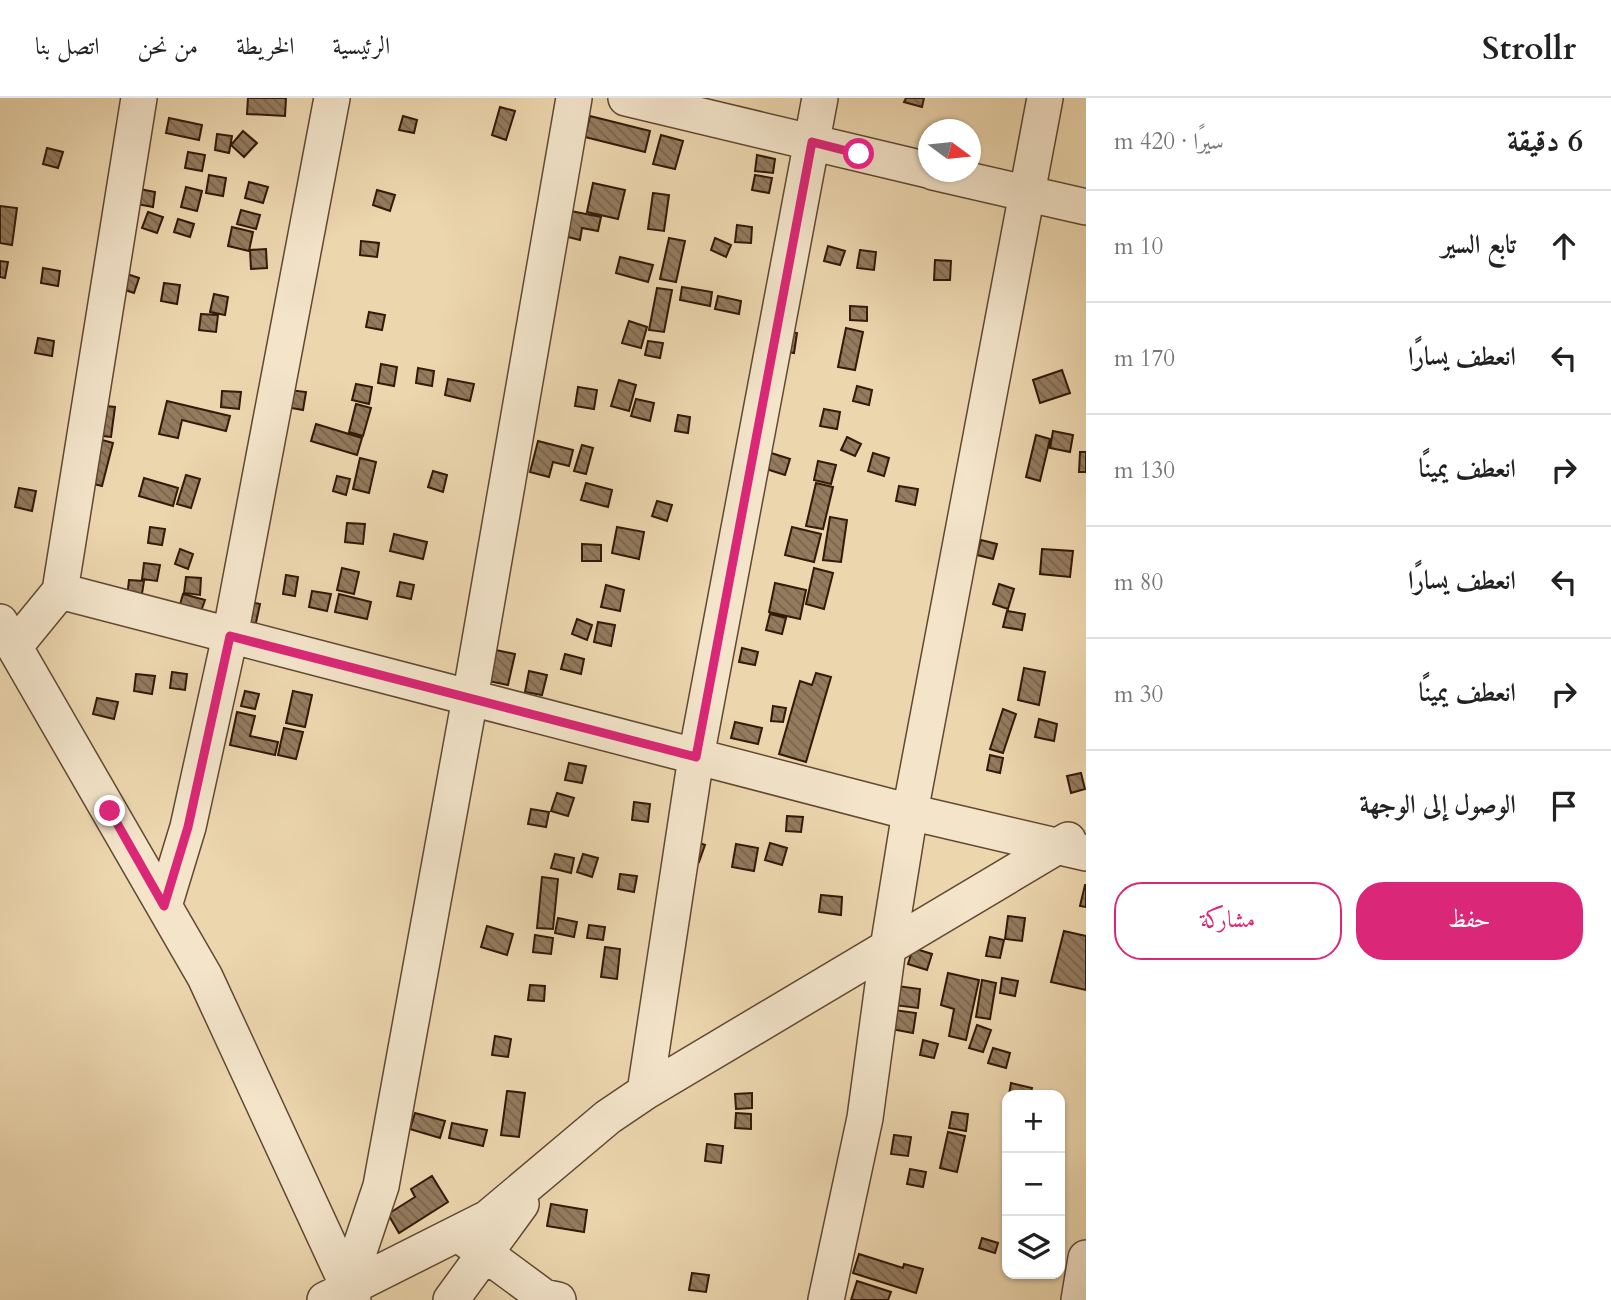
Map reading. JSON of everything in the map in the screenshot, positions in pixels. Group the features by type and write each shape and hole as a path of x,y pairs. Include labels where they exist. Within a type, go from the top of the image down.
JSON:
{"street":[{"path":"139,98 60,592 7,634 205,977 342,1296"},
{"path":"164,906 188,827 230,636 332,98"},
{"path":"342,1296 381,1186 470,698 574,98"},
{"path":"626,98 918,168"},
{"path":"645,1092 696,757 820,98"},
{"path":"826,1300 864,1118 910,812 1045,98"},
{"path":"977,182 1086,207"},
{"path":"60,592 910,812 1076,843"},
{"path":"342,1296 488,1218 608,1116 645,1092 888,948 1076,843"},
{"path":"451,1300 548,1167"},
{"path":"456,1233 544,1297 558,1300"},
{"path":"1079,1300 1086,1258"}],"building":[{"path":"248,98 286,98 285,116 247,114"},
{"path":"906,98 924,98 922,107 904,102"},
{"path":"500,107 515,111 506,140 492,135"},
{"path":"403,116 417,120 414,133 399,130"},
{"path":"590,116 650,131 645,152 585,137"},
{"path":"169,118 202,125 199,140 166,133"},
{"path":"243,131 257,143 244,157 231,145"},
{"path":"217,134 232,136 229,153 215,150"},
{"path":"661,135 683,141 675,169 653,164"},
{"path":"47,148 63,152 58,168 43,164"},
{"path":"188,152 205,155 202,171 185,168"},
{"path":"757,155 775,159 773,173 755,171"},
{"path":"209,175 226,178 223,196 206,193"},
{"path":"755,175 772,178 769,193 752,190"},
{"path":"249,182 268,187 263,203 245,198"},
{"path":"593,183 625,190 618,219 587,212"},
{"path":"186,187 202,191 197,211 181,207"},
{"path":"140,189 155,192 153,207 137,204"},
{"path":"377,190 395,195 390,211 373,205"},
{"path":"653,193 669,195 664,231 648,229"},
{"path":"0,206 17,208 12,245 0,243"},
{"path":"241,210 260,215 256,229 237,224"},
{"path":"566,210 601,217 598,231 582,228 580,240 560,235"},
{"path":"148,212 163,217 157,233 142,228"},
{"path":"178,219 194,224 190,237 174,232"},
{"path":"737,225 752,227 751,243 735,242"},
{"path":"232,227 253,232 249,251 228,246"},
{"path":"669,238 685,241 676,282 660,279"},
{"path":"715,238 731,245 726,257 711,250"},
{"path":"361,241 379,243 377,257 360,255"},
{"path":"828,246 845,251 840,265 824,261"},
{"path":"266,249 267,268 251,269 250,250"},
{"path":"860,250 876,252 874,270 857,268"},
{"path":"620,257 653,265 648,282 616,273"},
{"path":"935,260 951,261 950,280 934,280"},
{"path":"0,261 8,262 5,278 0,277"},
{"path":"43,268 60,271 58,286 41,283"},
{"path":"124,273 139,278 134,293 119,288"},
{"path":"164,283 180,285 177,304 161,301"},
{"path":"682,287 712,292 710,306 680,300"},
{"path":"657,288 672,290 664,332 649,330"},
{"path":"214,294 228,297 225,315 210,312"},
{"path":"718,296 741,301 739,314 715,309"},
{"path":"850,306 867,307 867,321 850,320"},
{"path":"369,312 385,315 382,330 366,327"},
{"path":"201,314 218,315 216,332 199,330"},
{"path":"629,321 647,327 641,348 622,343"},
{"path":"846,328 863,332 855,370 838,367"},
{"path":"780,331 797,333 794,353 777,350"},
{"path":"38,338 54,341 52,356 35,353"},
{"path":"648,341 663,343 660,358 645,355"},
{"path":"381,364 397,367 394,386 378,383"},
{"path":"418,368 434,371 432,386 416,383"},
{"path":"1062,370 1070,393 1040,403 1033,380"},
{"path":"448,379 474,384 470,401 445,395"},
{"path":"619,380 636,385 629,411 611,406"},
{"path":"356,384 372,387 369,404 352,400"},
{"path":"857,386 872,390 869,405 853,401"},
{"path":"578,387 597,390 594,409 575,406"},
{"path":"289,390 306,392 303,410 286,407"},
{"path":"222,391 241,392 239,409 221,407"},
{"path":"636,399 654,403 650,421 631,416"},
{"path":"167,401 230,416 226,431 182,420 178,438 159,434"},
{"path":"356,404 371,408 363,436 349,432"},
{"path":"96,405 115,407 111,437 93,435"},
{"path":"824,409 840,412 837,429 820,426"},
{"path":"678,415 690,417 688,433 675,431"},
{"path":"316,424 362,438 357,455 311,441"},
{"path":"1053,431 1073,435 1070,452 1050,448"},
{"path":"1036,435 1050,439 1040,481 1026,477"},
{"path":"847,437 861,444 855,456 841,450"},
{"path":"95,438 113,443 102,486 85,482"},
{"path":"538,441 573,450 569,466 553,462 549,477 530,472"},
{"path":"582,445 593,448 586,474 574,471"},
{"path":"768,452 790,459 785,475 763,468"},
{"path":"1080,452 1086,452 1086,472 1079,472"},
{"path":"873,453 889,458 884,476 868,471"},
{"path":"360,458 376,462 369,493 353,489"},
{"path":"818,461 836,465 831,484 814,480"},
{"path":"433,471 447,475 443,492 428,487"},
{"path":"186,475 200,479 191,508 177,504"},
{"path":"337,476 350,479 346,495 333,491"},
{"path":"144,478 178,488 173,506 139,496"},
{"path":"586,483 612,490 608,507 581,500"},
{"path":"816,483 833,487 823,529 806,526"},
{"path":"899,486 918,489 915,505 896,501"},
{"path":"19,488 36,491 32,511 15,507"},
{"path":"657,501 672,505 667,521 652,516"},
{"path":"830,517 847,520 841,562 823,560"},
{"path":"347,523 365,524 363,544 345,542"},
{"path":"150,527 165,529 162,545 148,543"},
{"path":"617,527 644,532 639,559 612,553"},
{"path":"792,527 821,534 814,562 785,555"},
{"path":"394,534 427,542 423,559 390,551"},
{"path":"981,540 997,544 993,559 977,555"},
{"path":"582,544 601,545 601,561 582,561"},
{"path":"180,549 193,554 188,569 175,564"},
{"path":"1042,549 1073,551 1070,577 1040,574"},
{"path":"144,563 160,565 157,581 142,579"},
{"path":"342,568 359,572 354,594 337,590"},
{"path":"814,568 833,573 824,609 806,604"},
{"path":"286,575 298,577 295,596 283,594"},
{"path":"186,577 201,578 200,595 184,593"},
{"path":"129,580 144,581 141,600 127,598"},
{"path":"400,582 414,585 411,599 397,596"},
{"path":"775,583 806,590 800,619 769,612"},
{"path":"999,584 1014,589 1008,609 993,604"},
{"path":"606,585 624,590 620,611 601,607"},
{"path":"312,591 331,594 327,611 309,607"},
{"path":"183,594 205,600 200,614 179,608"},
{"path":"339,594 371,602 367,619 335,612"},
{"path":"245,601 260,604 255,627 240,624"},
{"path":"1007,611 1025,614 1022,630 1003,627"},
{"path":"770,614 786,618 782,634 766,630"},
{"path":"577,619 592,625 587,640 572,634"},
{"path":"598,622 615,625 611,646 594,642"},
{"path":"742,648 758,652 755,665 739,662"},
{"path":"491,649 515,654 508,685 484,680"},
{"path":"565,654 584,659 581,674 561,669"},
{"path":"1024,668 1045,672 1039,705 1018,700"},
{"path":"529,671 547,675 542,695 525,692"},
{"path":"172,672 187,674 185,690 170,688"},
{"path":"816,673 831,677 806,762 779,754 800,681 812,685"},
{"path":"136,674 155,676 152,694 134,691"},
{"path":"245,691 259,694 255,709 241,706"},
{"path":"293,691 312,695 305,727 286,723"},
{"path":"97,698 118,702 114,719 93,714"},
{"path":"773,706 786,708 783,722 771,721"},
{"path":"1003,709 1016,714 1003,753 990,749"},
{"path":"237,712 255,716 250,736 278,742 275,755 230,745"},
{"path":"1039,719 1057,724 1054,741 1035,737"},
{"path":"735,722 762,728 758,744 731,738"},
{"path":"284,728 303,732 296,759 278,755"},
{"path":"990,755 1003,758 1000,773 987,770"},
{"path":"569,763 586,766 582,783 565,780"},
{"path":"1081,773 1085,789 1071,793 1067,776"},
{"path":"557,793 574,798 568,816 551,811"},
{"path":"634,802 650,804 648,822 632,820"},
{"path":"531,809 549,812 546,827 528,824"},
{"path":"787,816 803,817 801,832 786,831"},
{"path":"690,840 705,845 699,862 684,857"},
{"path":"770,843 787,848 782,865 765,860"},
{"path":"736,844 758,848 754,871 732,867"},
{"path":"555,854 574,858 571,873 551,868"},
{"path":"583,854 598,858 592,877 577,872"},
{"path":"620,874 637,876 634,892 618,889"},
{"path":"542,877 558,879 553,929 537,928"},
{"path":"1086,885 1086,907 1080,906"},
{"path":"821,895 842,897 841,915 819,912"},
{"path":"1008,916 1025,918 1022,941 1005,939"},
{"path":"558,918 577,922 574,937 555,933"},
{"path":"589,925 605,927 603,940 587,938"},
{"path":"487,926 513,934 507,955 481,947"},
{"path":"1064,931 1086,936 1086,990 1051,982"},
{"path":"535,935 553,938 551,954 533,952"},
{"path":"990,937 1004,940 1000,958 986,956"},
{"path":"605,947 620,949 617,979 601,977"},
{"path":"913,948 932,954 927,970 908,964"},
{"path":"948,973 979,980 966,1040 949,1036 954,1009 941,1005"},
{"path":"1002,978 1018,981 1015,996 1000,993"},
{"path":"982,980 996,983 990,1019 976,1017"},
{"path":"530,985 545,986 544,1001 528,1000"},
{"path":"897,986 920,989 918,1008 894,1005"},
{"path":"894,1010 916,1013 913,1033 891,1029"},
{"path":"977,1025 991,1030 983,1052 969,1048"},
{"path":"495,1036 511,1039 508,1057 492,1055"},
{"path":"923,1040 938,1044 934,1058 920,1055"},
{"path":"993,1048 1010,1053 1006,1068 988,1063"},
{"path":"1011,1083 1032,1088 1031,1090 1010,1090"},
{"path":"507,1091 525,1093 519,1137 501,1135"},
{"path":"752,1093 752,1108 736,1109 735,1094"},
{"path":"952,1112 968,1114 966,1131 949,1128"},
{"path":"415,1113 445,1121 440,1138 410,1129"},
{"path":"736,1113 751,1114 751,1129 735,1128"},
{"path":"452,1123 487,1130 483,1146 449,1138"},
{"path":"948,1132 965,1136 957,1172 940,1168"},
{"path":"894,1135 911,1137 908,1156 891,1154"},
{"path":"707,1144 723,1146 721,1163 705,1161"},
{"path":"910,1169 926,1172 923,1187 907,1184"},
{"path":"432,1176 448,1202 399,1233 388,1214 415,1197 411,1189"},
{"path":"551,1204 587,1210 584,1232 547,1226"},
{"path":"982,1238 998,1243 995,1253 979,1248"},
{"path":"859,1254 903,1268 904,1264 923,1269 916,1293 853,1273"},
{"path":"692,1273 709,1275 706,1292 689,1290"},
{"path":"857,1281 891,1292 888,1300 851,1300"}],"route":[{"path":"110,811 164,906 188,827 230,636 696,757 812,142 859,154"}]}
